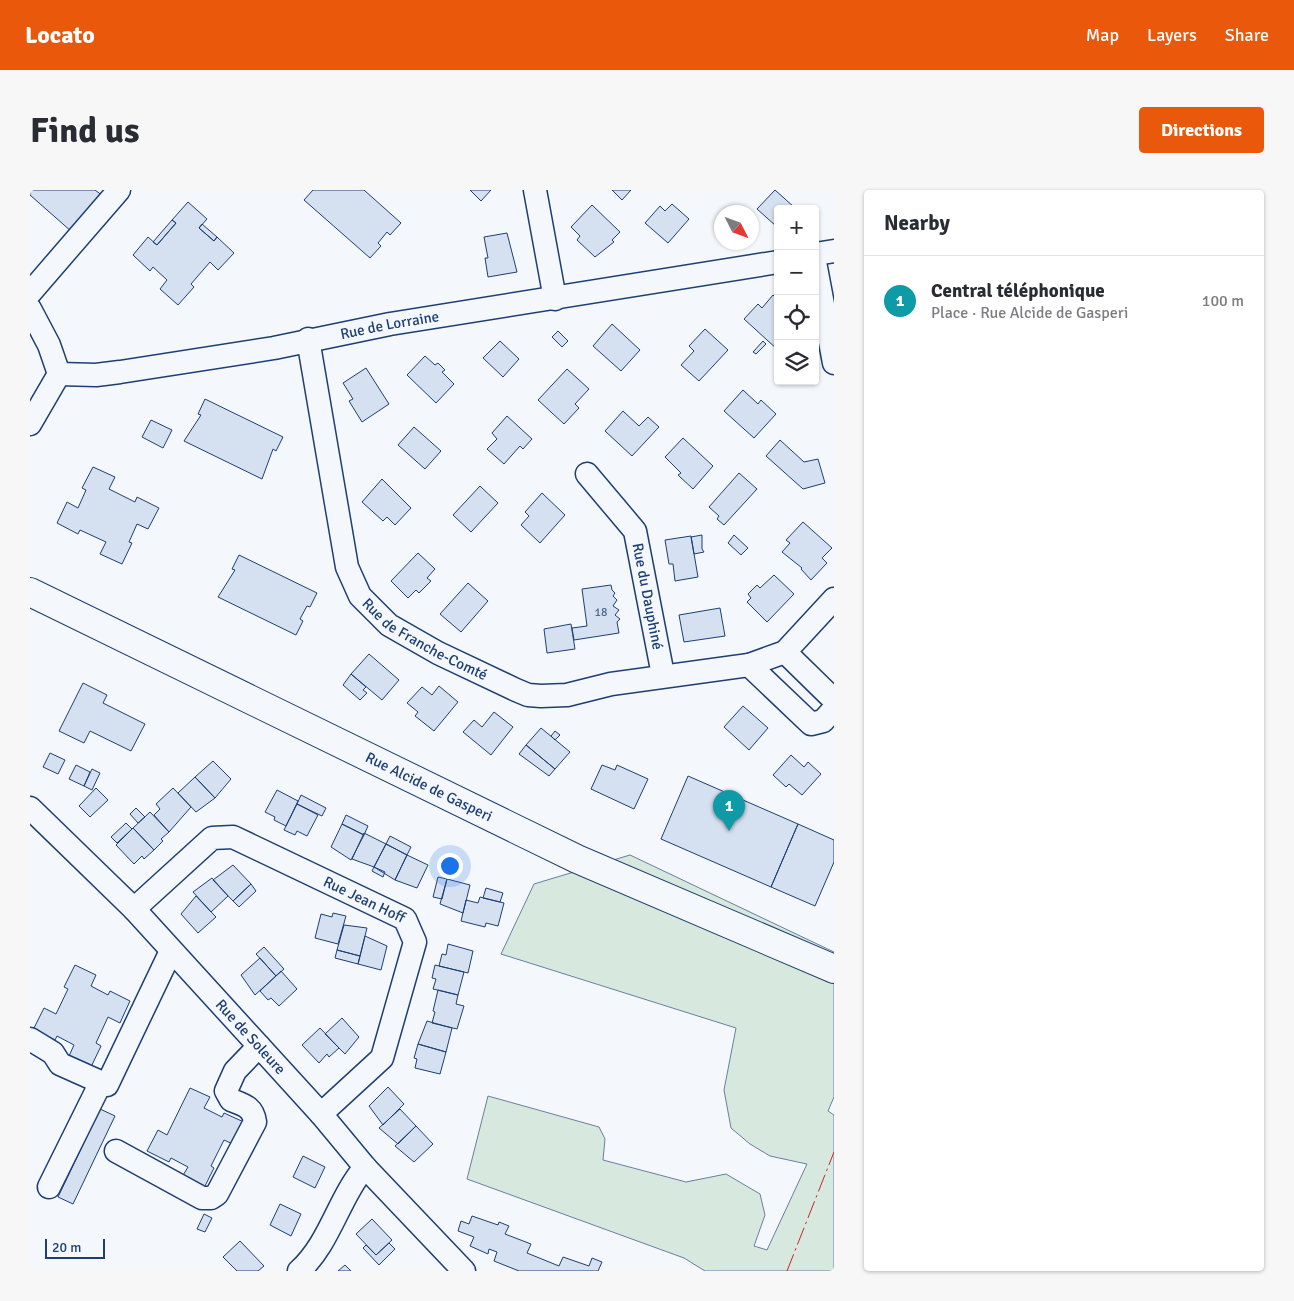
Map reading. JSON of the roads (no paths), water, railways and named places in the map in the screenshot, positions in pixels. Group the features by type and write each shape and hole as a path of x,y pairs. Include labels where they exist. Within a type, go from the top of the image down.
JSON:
{"main road":[{"name":"Rue Alcide de Gasperi","path":"30,592 577,859 834,969"}],"street":[{"path":"30,293 119,190"},
{"path":"535,190 555,299"},
{"path":"819,253 834,251"},
{"name":"Rue de Lorraine","path":"59,374 96,375 120,372 274,348 308,340 515,303 555,299 774,263"},
{"path":"819,283 834,363"},
{"path":"30,309 49,346 59,374 30,424"},
{"name":"Rue de Franche-Comté","path":"308,340 346,567 360,596 389,625 438,653 528,695 567,695 610,684 749,665 785,652 834,599"},
{"name":"Rue du Dauphiné","path":"587,474 635,531 663,676"},
{"path":"785,652 834,700"},
{"path":"749,665 811,724 824,721 834,709"},
{"name":"Rue de Soleure","path":"30,808 134,910 321,1114 365,1167 464,1271"},
{"name":"Rue Jean Hoff","path":"134,910 212,838 233,837 405,918 415,942 382,1058 321,1114"},
{"path":"30,1039 53,1053 60,1064 107,1085 171,951"},
{"path":"116,1151 202,1198 211,1198 217,1194 255,1122 250,1108 231,1100 226,1091 235,1071 259,1046"},
{"path":"49,1187 101,1082"},
{"path":"299,1271 314,1257 352,1182 365,1167"}],"place":[{"name":"Central téléphonique","path":"729,831"}]}
